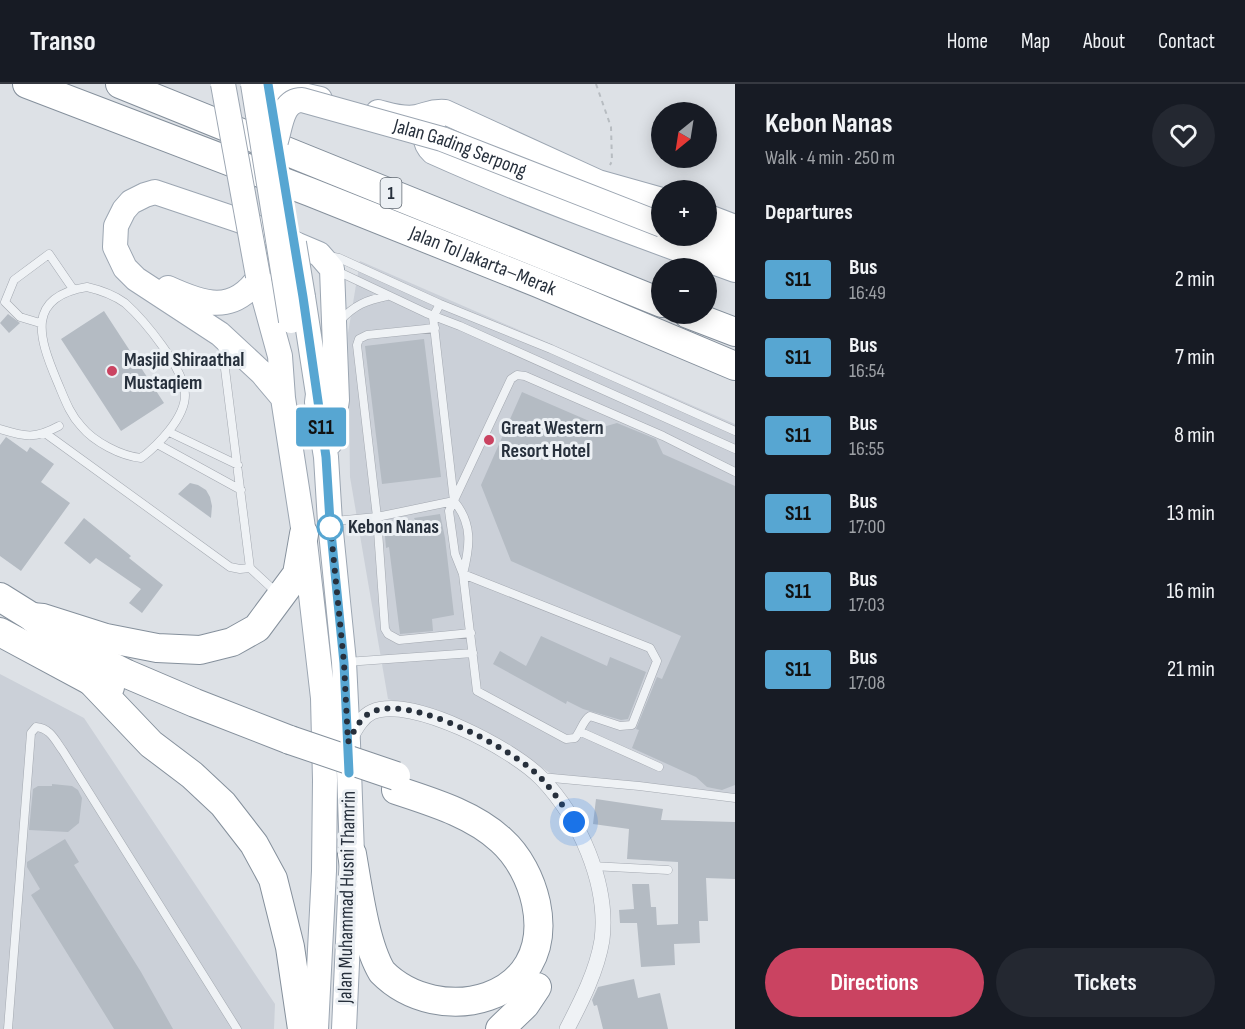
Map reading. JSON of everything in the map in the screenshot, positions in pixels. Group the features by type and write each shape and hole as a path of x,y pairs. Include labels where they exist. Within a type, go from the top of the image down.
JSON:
{"highway":[{"name":"Jalan Tol Jakarta–Merak","path":"120,84 651,299"},
{"name":"Jalan Tol Jakarta–Merak","path":"28,86 386,222 549,287 735,366"},
{"path":"714,324 735,332"},
{"path":"32,617 43,618 106,638 156,648 200,650 232,642 257,628 297,574 304,534"},
{"path":"0,597 32,617 57,639 127,674 290,746"},
{"path":"0,632 91,681 396,783 460,799 501,822 518,838 532,857 544,881 551,903 553,926 552,947 546,969 536,989 525,1005 500,1029"},
{"path":"91,681 151,744 192,775 223,804 254,844 273,879 290,947 302,1029"},
{"path":"352,854 372,949 382,971 406,1000 424,1010 446,1017 465,1016 498,1004 512,993 531,966 537,947 539,928 537,910 526,874 515,856 490,831 396,783"}],"main road":[{"path":"224,84 258,276 286,319"},
{"path":"244,84 286,319"},
{"path":"254,84 286,319"},
{"name":"Jalan Gading Serpong","path":"254,84 404,118 417,117 432,111 445,112 478,125 598,182 651,197"},
{"path":"268,84 276,141 286,319"},
{"name":"Jalan Gading Serpong","path":"276,141 289,104 295,100 302,100 472,149 651,221"},
{"path":"478,125 437,117 431,121 424,138 427,146 433,152 493,179 612,226 735,270"},
{"path":"283,398 262,373 220,334 136,279 125,268 115,247 116,226 131,202 155,192 241,221 326,261 334,329 337,400 326,457"},
{"path":"171,197 149,202 130,226 129,240 134,257 150,276 167,288 210,303 231,301 241,297 253,286 258,276"},
{"path":"717,220 735,227"},
{"path":"717,245 735,251"},
{"name":"Jalan Muhammad Husni Thamrin","path":"286,319 280,356 283,398 304,534 323,698 324,871 316,1029"},
{"name":"Jalan Muhammad Husni Thamrin","path":"286,319 304,387 317,402 326,457 344,663 352,854 344,1029"}],"street":[{"path":"348,742 363,718 371,712 399,708 434,717 462,728 491,743 540,777 574,822 586,847 600,894 602,939 597,962 567,1029"}],"lane":[{"path":"40,323 20,316 5,302 14,280 49,254 73,289"},
{"path":"326,261 339,258 735,431"},
{"path":"326,261 387,296 433,317 460,326 735,449"},
{"path":"87,287 103,291 124,303 160,340 183,384 185,396 182,408 159,445 141,458 128,456 114,450 82,428 71,413 45,352 40,323 52,301 73,289 87,287"},
{"path":"334,329 349,310 364,301 387,296"},
{"path":"440,304 433,317 454,501 464,514 469,548 464,574"},
{"path":"435,328 368,335 359,339 357,345 377,517 385,629 388,634 399,640 471,633"},
{"path":"220,334 250,568 281,597"},
{"path":"464,574 650,648 657,661 632,725 620,726 590,716 586,718 575,738 566,739 477,691 464,574 455,554 449,511 511,379 517,375 525,376 644,428 735,472"},
{"path":"0,429 32,437 60,426"},
{"path":"169,432 238,465"},
{"path":"45,433 230,567 250,568"},
{"path":"159,445 241,490"},
{"path":"330,522 377,517 454,501"},
{"path":"344,663 473,652"},
{"path":"8,1029 31,733 36,727 50,732 63,751 237,1029"},
{"path":"580,732 659,767"},
{"path":"540,777 735,798"},
{"path":"592,866 668,870"}],"path":[{"path":"596,84 611,127 613,143 612,162 598,182"}],"shaded area":[{"path":"360,261 735,424 735,800 553,775 486,731 388,699 350,477 348,333"},
{"path":"0,674 84,718 275,1004 274,1029 0,1029"}],"building":[{"name":"Masjid Shiraathal Mustaqiem","path":"104,311 164,403 121,431 61,339"},
{"path":"8,314 20,323 9,333 0,323"},
{"path":"424,339 441,477 382,484 365,346"},
{"path":"522,392 603,427 617,423 656,439 663,454 735,486 735,785 722,790 707,787 696,777 632,748 639,730 636,729 657,677 662,679 681,636 511,561 481,485"},
{"path":"6,437 27,452 30,447 54,464 41,482 70,503 21,571 0,556 0,445"},
{"path":"190,483 206,490 212,506 211,518 178,494"},
{"path":"440,514 454,615 432,619 433,631 400,634 384,524"},
{"path":"84,518 163,585 142,613 129,603 141,589 96,558 90,564 64,543"},
{"path":"541,636 607,666 610,657 646,672 628,719 621,720 583,709 567,701 566,704 493,664 500,651 526,666"},
{"path":"52,784 72,786 78,790 82,798 79,823 68,832 29,830 33,789 38,786 52,786"},
{"path":"596,799 663,809 661,820 735,822 735,879 706,878 708,921 699,921 700,943 674,944 675,965 641,967 637,923 620,923 619,910 634,909 632,884 649,884 651,907 656,907 657,925 678,924 678,862 627,859 629,829 593,824"},
{"path":"65,839 79,862 74,865 141,972 173,1029 114,1029 31,895 40,889 27,867 27,862"},
{"path":"634,979 638,998 660,993 668,1029 603,1029 597,1005 594,1006 592,1000 598,987"}],"bus line":[{"name":"S11","path":"268,84 303,297 326,457 344,663 349,773"}],"place":[{"name":"Masjid Shiraathal Mustaqiem","path":"112,371"},
{"name":"Great Western Resort Hotel","path":"489,440"},
{"name":"Kebon Nanas","path":"330,527"}],"route":[{"path":"330,527 330,522 344,663 348,742 363,718 371,712 399,708 434,717 491,743 540,777 574,822"}]}
